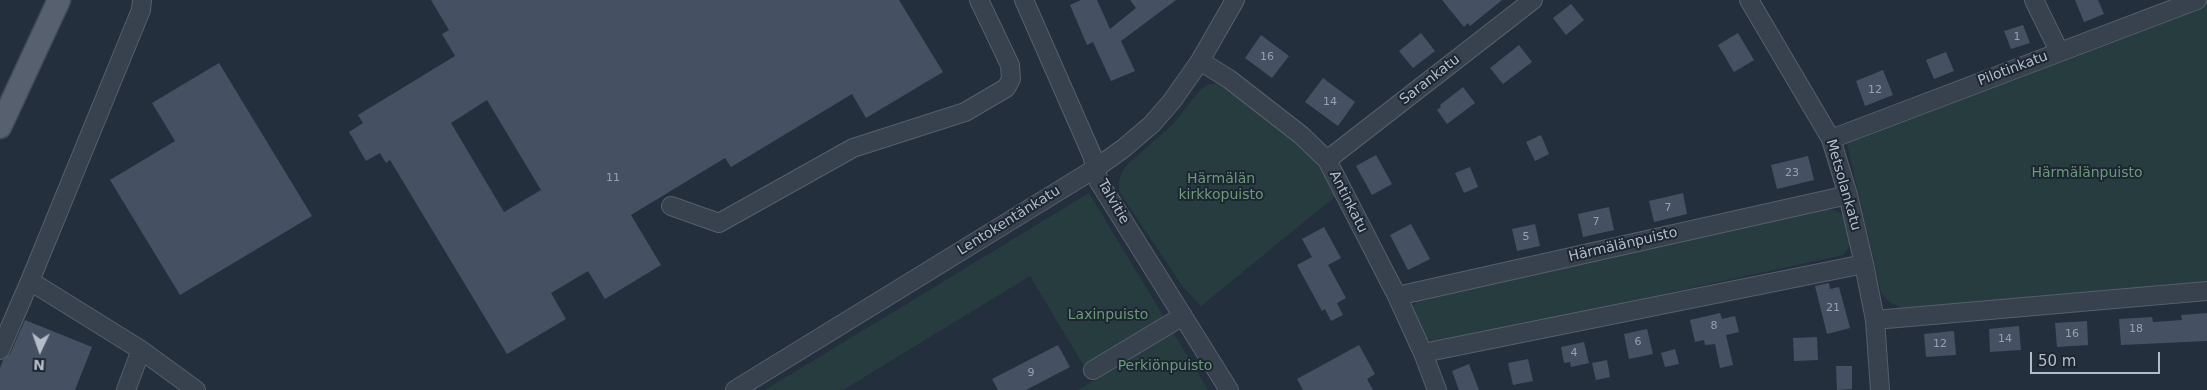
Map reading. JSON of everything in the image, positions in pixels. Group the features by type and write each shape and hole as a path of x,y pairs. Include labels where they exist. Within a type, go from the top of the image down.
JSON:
{"main road":[{"path":"0,127 59,0"}],"street":[{"path":"0,350 141,10 142,0"},
{"path":"671,206 719,223 853,148 965,112 1006,88 1011,79 1010,65 979,0"},
{"name":"Talvitie","path":"1024,0 1092,155 1100,182 1229,390"},
{"name":"Lentokentänkatu","path":"735,390 1096,168 1124,148 1152,124 1172,101 1200,61 1236,0"},
{"name":"Sarankatu","path":"1327,160 1533,0"},
{"name":"Metsolankatu","path":"1749,0 1831,139 1848,195 1864,264 1874,320 1880,390"},
{"path":"2034,0 2059,51"},
{"name":"Pilotinkatu","path":"1831,139 2197,0"},
{"name":"Antinkatu","path":"1200,61 1229,79 1301,135 1327,160 1424,353 1437,390"},
{"name":"Härmälänpuisto","path":"1396,296 1848,195"},
{"path":"1424,353 1864,264"},
{"path":"30,281 141,350 196,390"},
{"path":"1874,320 2207,290"},
{"path":"1094,370 1183,316"},
{"path":"126,390 141,350"}],"green space":[{"name":"Härmälänpuisto","path":"2207,1 2207,282 1903,309 1889,302 1881,292 1846,139"},
{"name":"Härmälän kirkkopuisto","path":"1219,83 1292,136 1317,164 1337,195 1201,306 1183,287 1122,196 1119,182 1122,172 1128,164 1173,124 1201,89 1209,84"},
{"name":"Laxinpuisto","path":"1089,193 1208,390 1078,390 1093,381 1030,276 843,390 765,390"},
{"path":"1829,209 1839,212 1846,219 1850,245 1843,255 1438,343 1427,338 1411,308 1423,295"}],"building":[{"path":"431,0 899,0 943,72 866,118 852,94 731,167 725,158 631,215 661,265 605,299 588,271 551,293 566,319 507,354 390,160 386,163 380,153 366,161 349,132 363,123 358,115 455,56 442,34 449,30","holes":["487,100 541,190 504,212 451,123"]},
{"path":"1081,0 1097,0 1110,29 1136,8 1130,0 1176,0 1121,41 1135,71 1111,81 1093,42 1087,45 1070,5"},
{"path":"1442,0 1502,0 1470,26 1468,23 1464,27"},
{"path":"2075,0 2098,0 2104,14 2084,22"},
{"path":"1571,4 1584,20 1566,35 1553,18"},
{"path":"2023,25 2030,43 2011,49 2004,31"},
{"path":"1421,33 1435,51 1413,68 1399,51"},
{"path":"1738,33 1754,60 1734,72 1718,45"},
{"path":"1261,35 1289,56 1272,78 1245,58"},
{"path":"1519,45 1532,62 1503,84 1490,68"},
{"path":"1946,52 1954,71 1934,79 1926,60"},
{"path":"219,63 312,216 180,295 110,180 175,141 152,103"},
{"path":"1883,70 1893,95 1865,106 1856,81"},
{"path":"1323,78 1355,102 1338,126 1305,102"},
{"path":"1463,87 1475,103 1447,124 1437,110 1441,107 1440,105"},
{"path":"1541,135 1549,154 1535,161 1526,142"},
{"path":"1376,155 1392,184 1372,195 1356,166"},
{"path":"1808,156 1814,180 1777,189 1771,165"},
{"path":"1470,167 1478,187 1464,193 1455,173"},
{"path":"1683,193 1687,214 1654,222 1649,201"},
{"path":"1609,207 1614,230 1583,237 1578,214"},
{"path":"1411,224 1430,259 1408,270 1390,235"},
{"path":"1535,224 1540,246 1517,251 1512,229"},
{"path":"1324,227 1341,258 1328,265 1346,298 1337,303 1343,315 1331,321 1325,309 1322,311 1297,265 1312,257 1302,239"},
{"path":"1829,283 1830,289 1839,287 1850,328 1827,334 1815,286"},
{"path":"1720,313 1722,319 1735,316 1739,332 1726,335 1733,365 1720,368 1715,344 1705,345 1704,340 1695,342 1690,320"},
{"path":"2207,313 2207,341 2121,345 2119,319 2152,317 2153,322 2182,320 2181,315"},
{"path":"25,320 92,347 75,390 0,390 0,368 3,360 10,354"},
{"path":"2087,321 2088,345 2057,347 2055,323"},
{"path":"2019,326 2021,350 1990,352 1989,329"},
{"path":"1647,329 1653,354 1629,359 1624,334"},
{"path":"1954,331 1956,355 1926,357 1924,334"},
{"path":"1817,337 1818,360 1794,361 1793,338"},
{"path":"1584,342 1589,363 1571,367 1570,362 1564,363 1561,347"},
{"path":"1058,345 1070,367 1026,390 998,390 992,379"},
{"path":"1359,345 1375,374 1367,379 1373,390 1303,390 1297,379"},
{"path":"1675,349 1679,364 1665,367 1661,353"},
{"path":"1528,359 1533,381 1513,385 1508,363"},
{"path":"1607,360 1610,377 1596,380 1592,363"},
{"path":"1469,364 1479,390 1459,390 1452,371"},
{"path":"1836,366 1852,366 1852,389 1837,390"}],"park label":[{"name":"Perkiönpuisto","path":"1165,366"}]}
